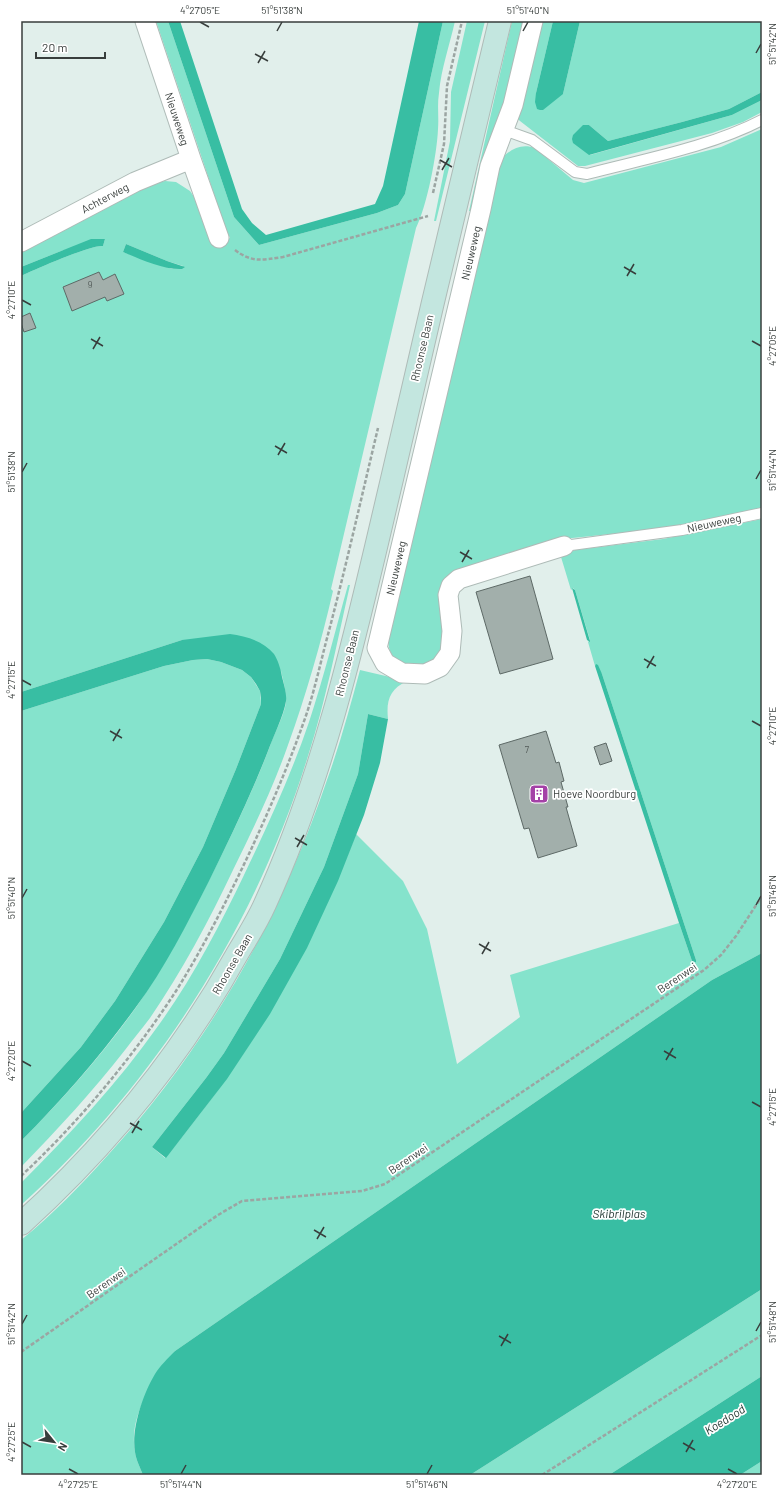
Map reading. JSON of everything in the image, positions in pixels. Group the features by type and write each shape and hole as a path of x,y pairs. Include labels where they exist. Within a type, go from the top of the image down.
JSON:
{"main road":[{"name":"Rhoonse Baan","path":"21,1224 99,1147 134,1106 178,1049 215,995 264,907 295,834 333,716 368,580 500,21"}],"street":[{"name":"Nieuweweg","path":"145,21 219,238"},
{"name":"Nieuweweg","path":"532,21 513,105 490,166 377,648 385,663 402,673 425,674 440,667 450,653 452,631 448,595 451,586 455,582 459,579 564,546"},
{"name":"Achterweg","path":"21,242 135,182 191,159"}],"lane":[{"path":"504,130 532,140 575,172 587,174 692,146 747,128 762,120"},
{"name":"Nieuweweg","path":"564,546 682,530 762,513"}],"path":[{"path":"433,194 444,144 446,86 462,21"},
{"path":"219,238 241,254 258,260 283,257 428,216"},
{"path":"21,1176 70,1126 105,1086 148,1032 176,990 220,914 266,818 293,751 312,694 339,594"},
{"name":"Berenwei","path":"21,1352 218,1215 242,1201 362,1191 385,1184 704,970 720,955 736,936 762,896"},
{"path":"542,1475 762,1335"}],"shaded area":[{"path":"156,21 168,21 234,217 259,245 377,213 398,205 405,194 443,21 455,21 440,84 437,140 434,166 428,194 416,228 331,589 333,591 323,630 307,688 282,761 255,824 214,908 184,964 162,1000 147,1022 113,1065 62,1124 21,1167 21,1141 52,1109 96,1059 137,1006 176,943 226,846 257,780 282,717 286,700 281,671 182,640 21,692 21,276 76,253 97,246 103,246 105,239 61,251 21,267 21,248 135,188 165,181 176,182 190,191 197,201 213,244 230,238 226,230","holes":["126,244 183,266 182,269 172,269 123,252"]},
{"path":"467,21 485,21 436,221 434,221 450,141 451,92"},
{"path":"512,21 527,21 508,102 471,211 469,211"},
{"path":"538,21 553,21 536,93 563,94 580,21 762,21 762,92 729,109 608,141 589,125 590,155 732,115 762,100 762,112 743,122 712,133 585,166 578,166 517,118"},
{"path":"762,129 762,508 686,524 640,531 553,540 443,582 440,589 442,645 439,655 432,662 421,665 407,664 398,660 390,652 388,644 388,627 499,161 515,148 524,146 535,148 573,180 584,183 721,147"},
{"path":"762,519 762,953 712,980 175,1351 145,1398 135,1424 135,1452 143,1475 21,1475 21,1240 77,1188 144,1114 208,1026 237,979 287,882 308,832 336,753 360,670 407,681 401,684 390,696 388,719 368,714 358,774 324,867 280,959 224,1053 152,1147 165,1158 223,1082 268,1015 307,945 341,872 356,834 403,881 427,929 457,1064 520,1017 510,975 679,923 692,961 696,962 602,674 595,666 588,642 590,640 575,590 573,588 571,590 561,557 575,550 663,539"},
{"path":"348,585 350,585 331,671 308,756 286,819 260,881 229,941 195,999 157,1055 115,1108 70,1158 21,1205 21,1183 93,1108 127,1068 182,990 215,933 262,837 295,761 325,671"},
{"path":"207,659 221,662 242,670 251,677 260,691 261,704 236,769 203,847 164,922 115,1001 81,1047 21,1113 21,711 164,666 193,660"},
{"path":"762,1289 762,1376 609,1475 470,1475"},
{"path":"762,1461 762,1475 740,1475"}],"water":[{"path":"168,21 180,21 242,209 252,223 266,235 375,204 383,186 419,21 443,21 405,194 398,205 377,213 259,245 234,217"},
{"path":"553,21 580,21 563,94 543,110 540,110 537,109 535,102 536,93"},
{"path":"762,92 762,100 732,115 589,155 573,143 573,135 583,125 589,125 608,141 729,109"},
{"path":"91,239 105,239 103,246 97,246 76,253 21,276 21,267"},
{"path":"126,244 185,267 182,269 168,268 144,261 123,252"},
{"path":"572,588 575,590 590,642 587,640"},
{"path":"230,634 242,636 259,642 270,649 274,654 281,671 286,692 285,707 281,719 240,816 209,881 157,977 123,1025 96,1059 67,1093 21,1141 21,1113 81,1047 115,1001 164,922 203,847 236,769 261,704 261,698 260,691 256,684 251,677 242,670 221,662 207,659 193,660 164,666 21,711 21,692 182,640"},
{"path":"596,664 598,665 602,674 696,960 696,962 693,963 595,666"},
{"path":"368,714 388,719 380,763 364,815 338,881 307,948 270,1014 227,1079 166,1158 152,1147 224,1053 280,959 324,867 358,774"},
{"name":"Skibrilplas","path":"762,953 762,1289 470,1475 143,1475 135,1452 134,1443 136,1422 142,1401 155,1374 175,1351 712,980"},
{"name":"Koedood","path":"762,1376 762,1461 740,1475 609,1475"}],"building":[{"path":"99,272 103,280 115,274 124,294 107,301 105,297 72,311 63,287"},
{"path":"30,313 36,328 24,332 21,317"},
{"path":"530,576 553,659 500,674 476,592"},
{"name":"Hoeve Noordburg","path":"546,731 556,763 559,762 564,781 561,782 568,807 566,807 577,846 538,858 529,828 524,829 499,745"},
{"path":"606,743 612,761 600,765 594,747"}],"place":[{"name":"Hoeve Noordburg","path":"539,794"}]}
